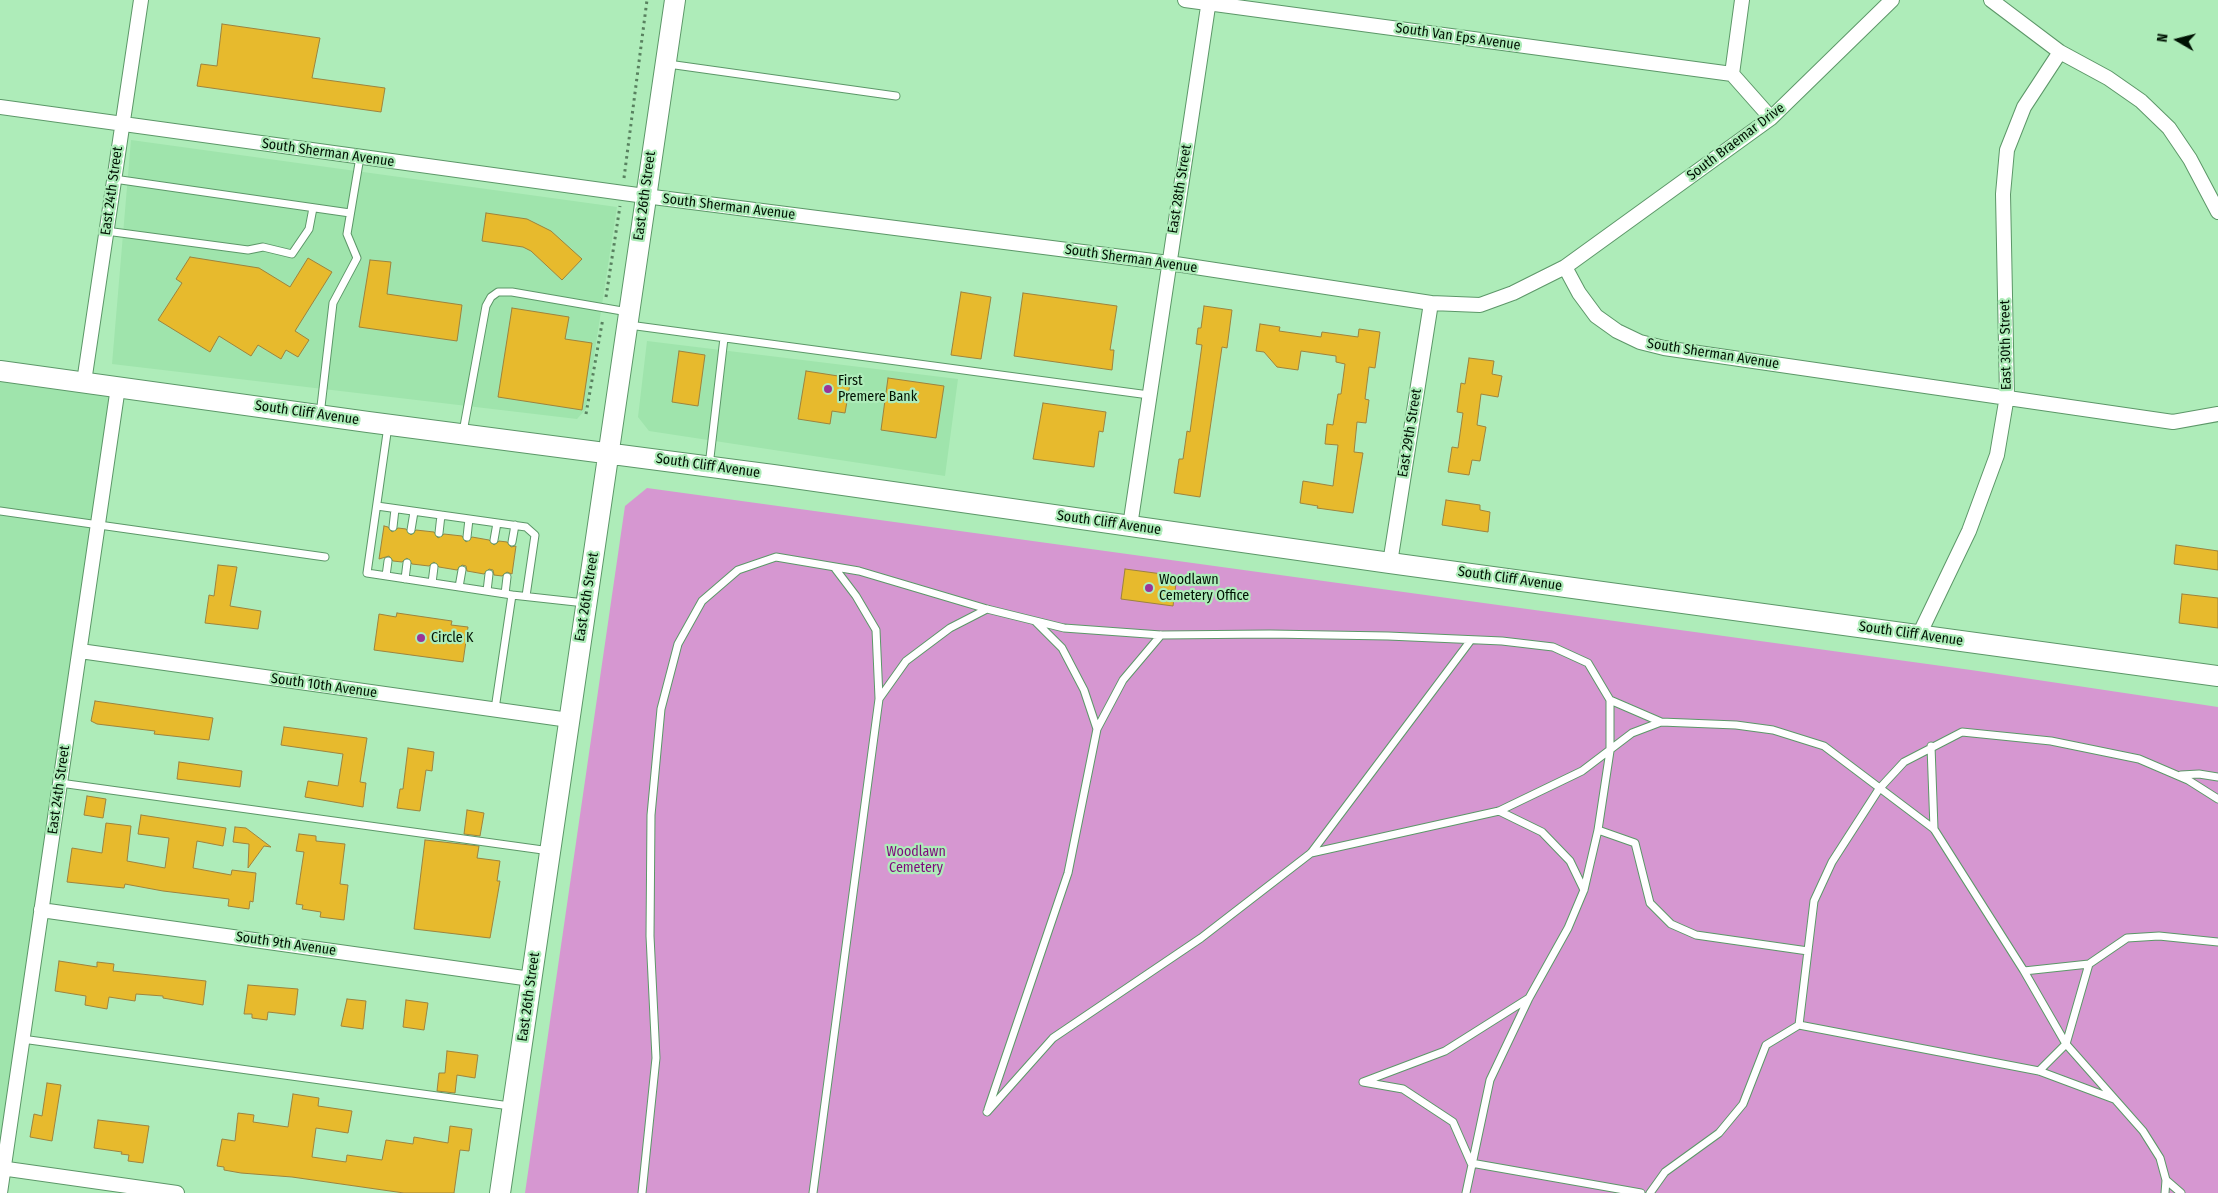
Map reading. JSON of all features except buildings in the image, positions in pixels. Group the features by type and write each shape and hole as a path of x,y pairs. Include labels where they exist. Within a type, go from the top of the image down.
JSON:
{"main road":[{"name":"East 26th Street","path":"500,1193 675,0"},
{"name":"South Cliff Avenue","path":"0,371 708,466 1390,563 2218,676"}],"street":[{"name":"East 24th Street","path":"84,382 141,0"},
{"name":"South Van Eps Avenue","path":"1184,0 1732,74"},
{"path":"1742,0 1732,74 1771,118"},
{"name":"South Braemar Drive","path":"1565,267 1771,118 1892,0"},
{"path":"1991,0 2060,52 2108,78 2141,101 2169,128 2190,159 2218,212"},
{"name":"East 28th Street","path":"1130,526 1148,395 1209,2"},
{"name":"East 30th Street","path":"1919,635 1984,493 1997,455 2007,396 2003,194 2008,150 2024,107 2060,52"},
{"name":"South Sherman Avenue","path":"0,107 645,196 1169,263 1431,303 1480,305 1513,293 1565,267 1578,293 1596,316 1617,332 1640,342 1664,348 2007,396 2172,422 2218,414"},
{"name":"East 29th Street","path":"1390,563 1431,303"},
{"name":"East 24th Street","path":"0,1193 2,1168 42,910 118,387"},
{"name":"South 10th Avenue","path":"80,651 569,720"},
{"name":"South 9th Avenue","path":"42,910 531,979"},
{"path":"2,1168 134,1190 177,1193"}],"lane":[{"path":"665,64 896,96"},
{"path":"320,415 334,303 357,258 347,234 360,157"},
{"path":"114,179 350,213"},
{"path":"106,231 248,250 263,247 292,254 309,229 313,208"},
{"path":"463,434 486,306 491,296 498,292 512,292 724,338 1148,395"},
{"path":"708,466 724,338"},
{"path":"388,424 367,573 508,594 587,603"},
{"path":"377,506 526,527 535,535 526,596"},
{"path":"392,527 395,509"},
{"path":"0,511 325,557"},
{"path":"411,530 414,512"},
{"path":"439,533 441,515"},
{"path":"466,537 469,519"},
{"path":"494,540 497,523"},
{"path":"512,542 515,526"},
{"path":"642,1193 656,1058 650,936 651,814 661,709 678,644 702,601 738,570 776,558 859,571 987,609 1064,628 1161,635 1270,634 1471,640 1553,647 1588,663 1610,700 1610,751 1598,830 1584,890 1568,928 1529,998 1490,1080 1471,1162 1466,1193"},
{"path":"386,576 388,561"},
{"path":"405,579 407,563"},
{"path":"432,583 434,567"},
{"path":"814,1193 879,699 876,630 856,596 834,567"},
{"path":"460,587 462,570"},
{"path":"487,591 490,574"},
{"path":"495,710 508,594 507,577"},
{"path":"879,699 906,661 950,628 987,609"},
{"path":"1036,622 1062,648 1084,690 1096,729"},
{"path":"1161,635 1123,680 1096,729 1068,873 987,1112 1053,1038 1201,938 1311,853 1471,640"},
{"path":"1610,700 1661,722 1736,724 1773,730 1824,746 1934,829 2024,971 2066,1044 2143,1131 2160,1158 2166,1180 2165,1193"},
{"path":"1311,853 1499,811 1582,772 1632,733 1661,722"},
{"path":"1798,1025 1814,901 1832,862 1879,789 1904,762 1931,746 1962,732 2051,741 2139,759 2178,776 2218,799"},
{"path":"1931,746 1934,829"},
{"path":"2178,776 2199,774 2218,776"},
{"path":"60,783 550,851"},
{"path":"1499,811 1542,832 1570,861 1584,890"},
{"path":"1598,830 1635,843 1650,903 1671,924 1696,935 1808,951"},
{"path":"2024,971 2089,964 2127,938 2159,936 2218,942"},
{"path":"2039,1071 2066,1044 2089,964"},
{"path":"1471,1162 1452,1122 1403,1089 1363,1082 1444,1051 1529,998"},
{"path":"1650,1193 1665,1172 1719,1133 1743,1104 1766,1045 1798,1025 2039,1071 2116,1100"},
{"path":"22,1039 513,1106"},
{"path":"1471,1162 1641,1193"},
{"path":"2166,1180 2181,1193"}],"shaded area":[{"path":"131,140 617,207 586,409 577,419 112,364"},
{"path":"647,341 958,379 945,476 649,431 638,417"},
{"path":"0,371 118,387 0,1193"}],"green space":[{"name":"Woodlawn Cemetery","path":"647,488 1971,670 2218,707 2218,1193 525,1193 625,506"}],"place":[{"name":"First Premere Bank","path":"828,389"},
{"name":"Woodlawn Cemetery Office","path":"1149,588"},
{"name":"Circle K","path":"421,638"}]}
